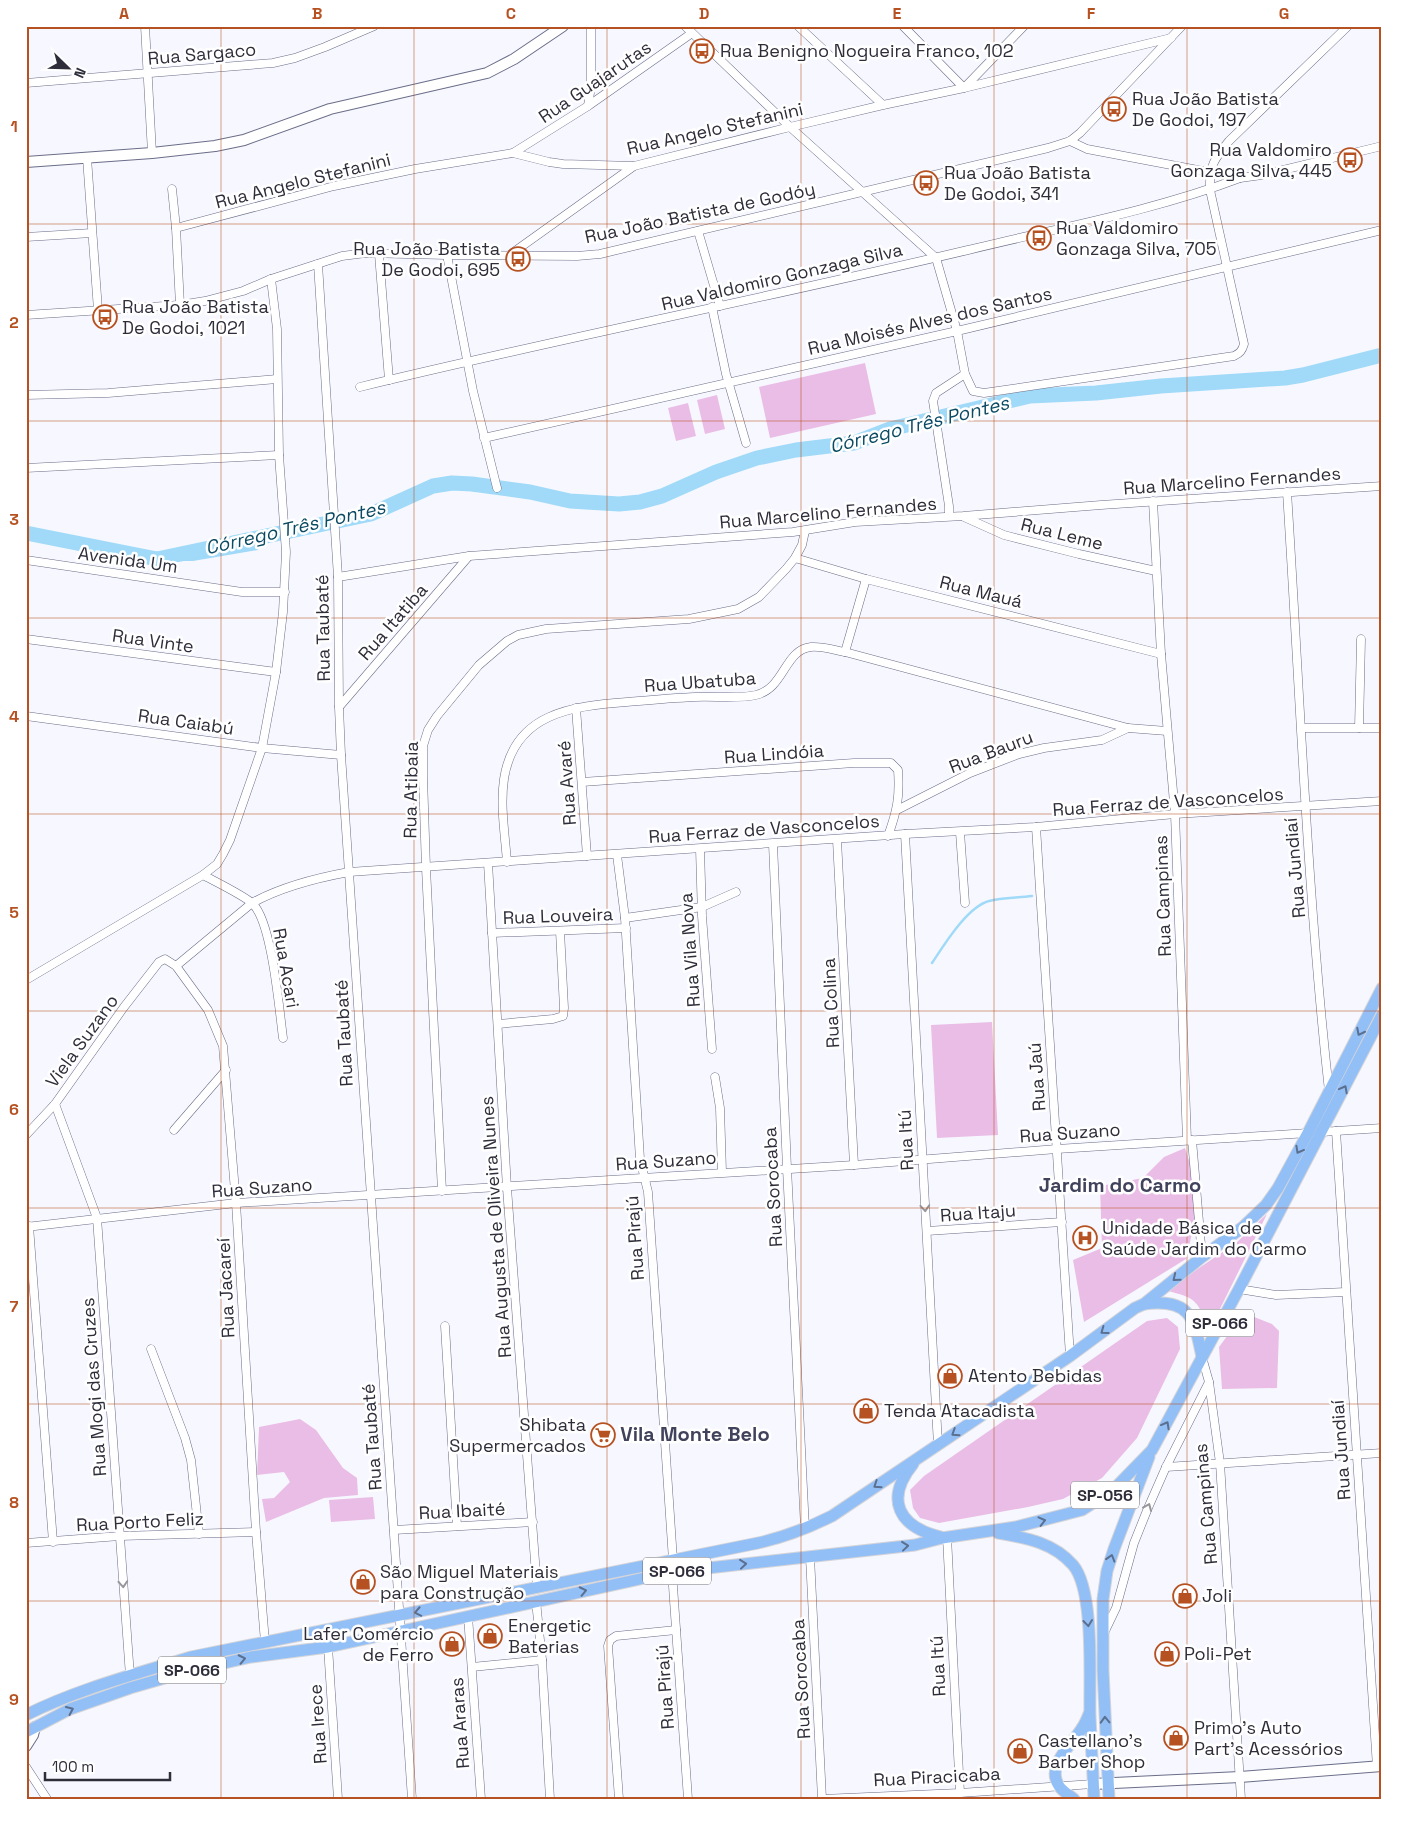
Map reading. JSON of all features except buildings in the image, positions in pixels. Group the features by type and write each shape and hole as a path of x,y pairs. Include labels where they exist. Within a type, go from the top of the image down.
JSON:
{"main road":[{"path":"26,162 152,153 215,146 244,140 330,109 487,73 514,59 563,26"},
{"path":"944,1537 928,1534 916,1529 904,1519 899,1509 898,1498 900,1487 908,1470 918,1458 1070,1356 1135,1308 1144,1304 1243,1227 1266,1205 1278,1188 1330,1092 1382,988"},
{"name":"SP-066","path":"1202,1357 1382,1015"},
{"path":"1144,1304 1169,1304 1181,1308 1191,1316 1196,1328 1202,1357"},
{"name":"SP-056","path":"1109,1799 1102,1635 1103,1599 1107,1571 1152,1450 1202,1357"},
{"name":"SP-056","path":"944,1537 989,1532 1047,1520 1082,1510 1112,1490 1152,1450"},
{"name":"SP-066","path":"26,1715 49,1704 191,1657 784,1537 805,1529 850,1505 918,1458"},
{"name":"SP-056","path":"989,1532 1023,1538 1058,1551 1074,1566 1081,1579 1089,1629 1094,1799"},
{"name":"SP-066","path":"30,1729 70,1709 130,1688 189,1671 251,1657 328,1647 672,1572 914,1545 944,1537"},
{"path":"1074,1799 1059,1786 1056,1770 1061,1755 1082,1729 1090,1713"},
{"path":"26,1746 33,1736 30,1729"},
{"name":"Rua Piracicaba","path":"1093,1784 1240,1777 1380,1767"}],"street":[{"path":"145,26 152,153"},
{"name":"Rua Sargaco","path":"26,83 273,63 294,58 324,47 363,28 374,26"},
{"path":"588,106 591,86 590,26"},
{"path":"685,26 790,127 936,258 957,331 965,374 971,388 978,393 1234,356 1243,350 1244,344 1210,190 1210,172 1215,160 1229,141 1348,26"},
{"path":"798,26 883,105"},
{"path":"904,26 964,88 1024,26"},
{"path":"1182,26 1123,89 1070,141 1087,149 1240,178 1262,175 1382,146"},
{"name":"Rua Guajarutas","path":"513,153 588,106 692,33"},
{"name":"Rua Angelo Stefanini","path":"176,228 334,186 415,168 513,153 563,164 634,166 790,127 964,88 1171,38"},
{"name":"Rua João Batista de Godóy","path":"26,315 180,305 225,296 342,256 379,254 511,254 577,256 600,254 1070,141"},
{"path":"87,158 98,310"},
{"path":"511,254 634,166"},
{"name":"Rua Valdomiro Gonzaga Silva","path":"360,387 936,258 1169,201 1210,190 1240,178"},
{"path":"172,189 180,305"},
{"name":"Rua Moisés Alves dos Santos","path":"484,438 957,331 1382,230"},
{"path":"698,231 716,307 729,382 746,443"},
{"path":"26,237 92,233"},
{"path":"379,254 389,380"},
{"path":"447,255 484,438 497,488"},
{"name":"Rua Taubaté","path":"318,264 338,577 339,707 348,872 412,1799"},
{"path":"26,980 203,875 217,864 230,840 262,748 276,672 285,592 286,552 279,455 277,329 271,279"},
{"path":"949,516 933,401 936,393 965,374"},
{"path":"26,395 108,393 277,379"},
{"path":"26,468 279,455"},
{"name":"Rua Marcelino Fernandes","path":"338,577 469,556 805,531 855,522 1382,486"},
{"name":"Rua Jundiaí","path":"1287,492 1302,728 1304,807 1330,1092"},
{"name":"Rua Campinas","path":"1153,501 1160,654 1175,814 1190,1140 1202,1257"},
{"name":"Rua Leme","path":"963,516 1004,535 1156,571"},
{"name":"Rua Atibaia","path":"442,1191 426,868 423,746 428,730 437,716 479,665 507,641 518,636 546,629 689,619 738,609 759,597 795,558 802,545 805,531"},
{"name":"Rua Itatiba","path":"339,707 469,556"},
{"name":"Rua Mauá","path":"795,558 866,579 1160,654"},
{"name":"Avenida Um","path":"26,560 242,592 285,592"},
{"path":"845,652 866,579"},
{"name":"Rua Vinte","path":"26,639 276,672"},
{"path":"1359,728 1361,639"},
{"name":"Rua Ubatuba","path":"507,862 502,802 504,777 514,746 523,736 548,716 589,705 695,697 755,696 774,685 792,658 800,650 811,647 845,652 1128,728 1167,732"},
{"name":"Rua Avaré","path":"576,708 587,856"},
{"name":"Rua Caiabú","path":"26,716 262,748 341,756"},
{"name":"Rua Bauru","path":"898,810 970,774 1019,754 1044,748 1102,740 1128,728"},
{"path":"1302,728 1382,728"},
{"name":"Rua Lindóia","path":"582,782 854,763 891,763 898,770 898,810 888,836"},
{"name":"Rua Ferraz de Vasconcelos","path":"176,966 252,903 291,887 348,872 1036,827 1175,814 1382,801"},
{"name":"Rua Jaú","path":"1036,827 1070,1356"},
{"path":"960,832 965,903"},
{"name":"Rua Itú","path":"906,834 938,1444"},
{"name":"Rua Colina","path":"837,840 854,1165"},
{"name":"Rua Sorocaba","path":"772,844 805,1529"},
{"name":"Rua Vila Nova","path":"700,849 712,1050"},
{"name":"Rua Pirajú","path":"617,855 626,928 640,1160 648,1192 673,1560"},
{"name":"Rua Augusta de Oliveira Nunes","path":"488,863 507,1188 537,1588"},
{"path":"203,875 252,903"},
{"path":"625,918 702,907 736,892"},
{"name":"Rua Acari","path":"252,903 260,915 272,958 283,1038"},
{"name":"Rua Louveira","path":"492,933 626,928"},
{"path":"498,1024 553,1019 562,1016 564,1008 560,931"},
{"name":"Viela Suzano","path":"26,1134 56,1104 124,1007 159,962 167,959 176,966"},
{"name":"Rua Jacareí","path":"176,966 208,1010 223,1046 236,1203 256,1532 265,1642"},
{"path":"174,1130 226,1070"},
{"path":"715,1077 720,1108 722,1172"},
{"name":"Rua Mogi das Cruzes","path":"56,1104 97,1218 130,1676"},
{"path":"1321,1132 1382,1128"},
{"name":"Rua Jundiaí","path":"1336,1131 1380,1767"},
{"name":"Rua Suzano","path":"28,1226 236,1203 507,1188 1308,1133"},
{"name":"Rua Itaju","path":"927,1231 1062,1222"},
{"path":"28,1226 53,1542"},
{"path":"1239,1289 1276,1294 1346,1292"},
{"path":"444,1326 457,1526"},
{"path":"151,1349 185,1438 191,1460 199,1534"},
{"name":"Rua Campinas","path":"1202,1357 1209,1382 1220,1463 1241,1799"},
{"path":"1102,1635 1116,1608 1134,1543 1166,1467 1209,1382"},
{"path":"1166,1467 1382,1454"},
{"name":"Rua Ibaité","path":"394,1530 533,1522"},
{"name":"Rua Porto Feliz","path":"26,1543 120,1536 256,1532"},
{"name":"Rua Itú","path":"944,1537 960,1793"},
{"name":"Rua Sorocaba","path":"810,1557 822,1799"},
{"name":"Rua Pirajú","path":"672,1572 688,1799"},
{"path":"536,1601 542,1660 550,1799"},
{"name":"Rua Araras","path":"468,1616 481,1799"},
{"path":"619,1799 608,1646 610,1640 616,1636 676,1630"},
{"name":"Rua Irece","path":"328,1647 338,1799"},
{"path":"472,1668 542,1660"},
{"path":"26,1767 47,1799"},
{"name":"Rua Piracicaba","path":"822,1799 960,1793 1093,1784"}],"shaded area":[{"path":"865,363 876,414 770,438 759,387"},
{"path":"717,395 725,429 705,434 697,400"},
{"path":"688,403 696,436 676,441 668,408"},
{"path":"992,1022 998,1135 937,1138 931,1025"},
{"path":"1185,1148 1194,1176 1197,1212 1186,1259 1084,1322 1073,1260 1102,1248 1100,1186 1143,1178 1164,1157"},
{"path":"1267,1214 1211,1327 1207,1327 1201,1311 1190,1298 1168,1291 1236,1243"},
{"path":"1244,1313 1272,1324 1279,1331 1277,1388 1222,1389 1219,1347"},
{"path":"1167,1318 1178,1327 1180,1349 1137,1438 1102,1478 1063,1499 1028,1507 939,1523 920,1518 913,1508 910,1490 924,1476 1147,1321"},
{"path":"300,1419 316,1430 343,1468 357,1478 358,1495 324,1498 266,1522 262,1499 274,1498 290,1482 284,1472 257,1475 259,1427"},
{"path":"373,1497 375,1519 331,1522 329,1500"}],"water":[{"path":"260,540 258,550 193,561 141,561 102,553 103,550 146,559 194,557"}],"waterway":[{"name":"Córrego Três Pontes","path":"26,533 157,559 371,514 433,486 452,483 530,492 570,501 619,504 640,502 662,496 716,472 757,458 796,450 854,443 890,429 1030,396 1096,393 1161,386 1285,378 1382,355"},
{"path":"932,963 957,928 972,911 989,901 1032,896"}],"place":[{"name":"Rua Benigno Nogueira Franco, 102","path":"702,51"},
{"name":"Rua João Batista De Godoi, 197","path":"1114,109"},
{"name":"Rua Valdomiro Gonzaga Silva, 445","path":"1350,160"},
{"name":"Rua João Batista De Godoi, 341","path":"926,183"},
{"name":"Rua Valdomiro Gonzaga Silva, 705","path":"1039,238"},
{"name":"Rua João Batista De Godoi, 695","path":"518,259"},
{"name":"Rua João Batista De Godoi, 1021","path":"105,317"},
{"name":"Unidade Básica de Saúde Jardim do Carmo","path":"1085,1238"},
{"name":"Atento Bebidas","path":"950,1376"},
{"name":"Tenda Atacadista","path":"866,1411"},
{"name":"Shibata Supermercados","path":"603,1435"},
{"name":"São Miguel Materiais para Construção","path":"363,1582"},
{"name":"Joli","path":"1185,1596"},
{"name":"Energetic Baterias","path":"490,1636"},
{"name":"Lafer Comércio de Ferro","path":"452,1644"},
{"name":"Poli-Pet","path":"1167,1654"},
{"name":"Primo's Auto Part's Acessórios","path":"1176,1738"},
{"name":"Castellano's Barber Shop","path":"1020,1751"}],"district":[{"name":"Jardim do Carmo","path":"1120,1185"},
{"name":"Vila Monte Belo","path":"695,1434"}]}
